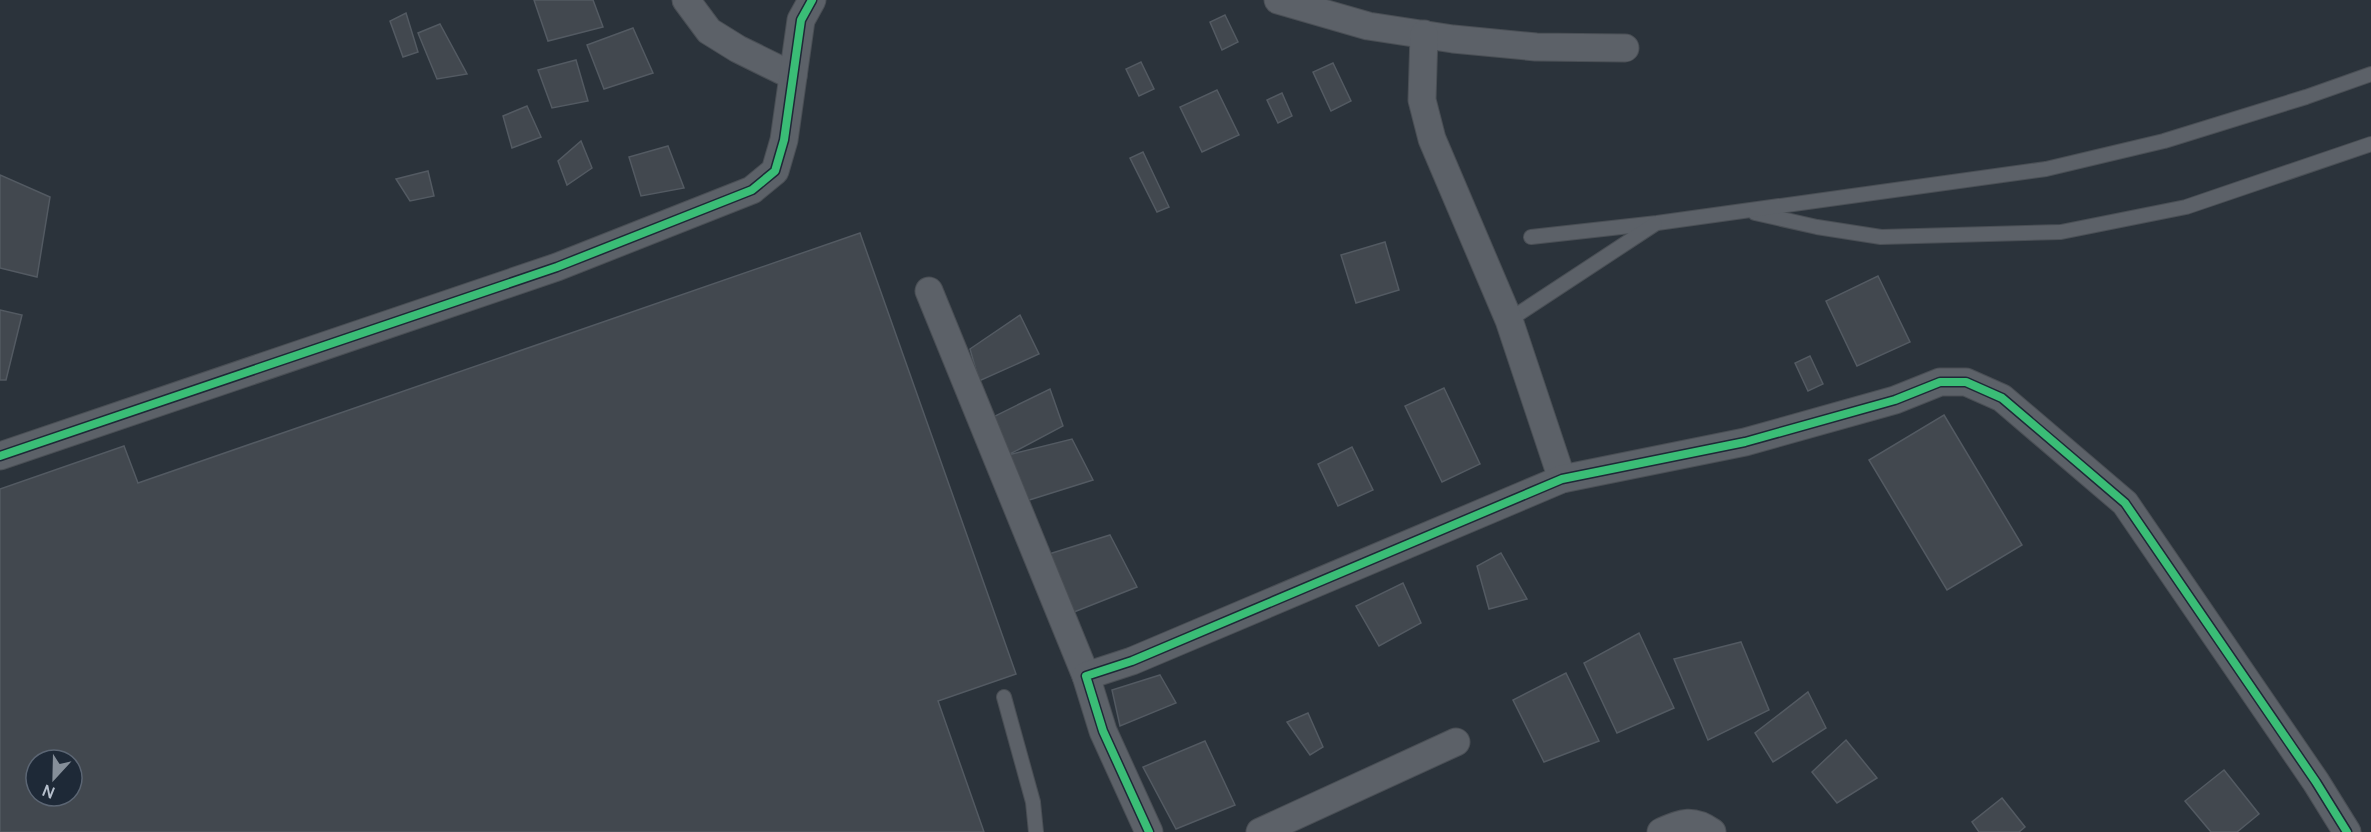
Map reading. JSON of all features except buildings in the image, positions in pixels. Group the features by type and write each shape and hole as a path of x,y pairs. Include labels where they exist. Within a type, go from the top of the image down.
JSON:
{"street":[{"path":"686,0 709,31 738,49 793,76"},
{"path":"0,456 557,267 752,190 775,171 784,140 801,20 812,0"},
{"path":"1278,0 1368,26 1424,34 1536,47 1625,48"},
{"path":"1424,34 1422,100 1432,139 1509,320 1562,479"},
{"path":"929,291 1086,676 1103,731 1149,832"},
{"path":"1086,676 1132,661 1562,479 1745,442 1895,400 1940,382 1966,382 2002,398 2125,503 2316,782 2347,832"},
{"path":"1260,832 1456,742"},
{"path":"1661,832 1688,822 1703,825 1712,832"}],"lane":[{"path":"1531,237 1657,223 2046,169 2164,141 2306,98 2371,74"},
{"path":"1747,211 1817,227 1881,237 2061,232 2186,207 2371,144"},
{"path":"1509,320 1657,223"},
{"path":"1004,697 1033,802 1036,832"}],"cycle path":[{"path":"0,456 557,267 752,190 775,171 784,140 801,20 812,0"},
{"path":"1149,832 1103,731 1086,676 1132,661 1562,479 1745,442 1895,400 1940,382 1966,382 2002,398 2125,503 2316,782 2347,832"}]}
